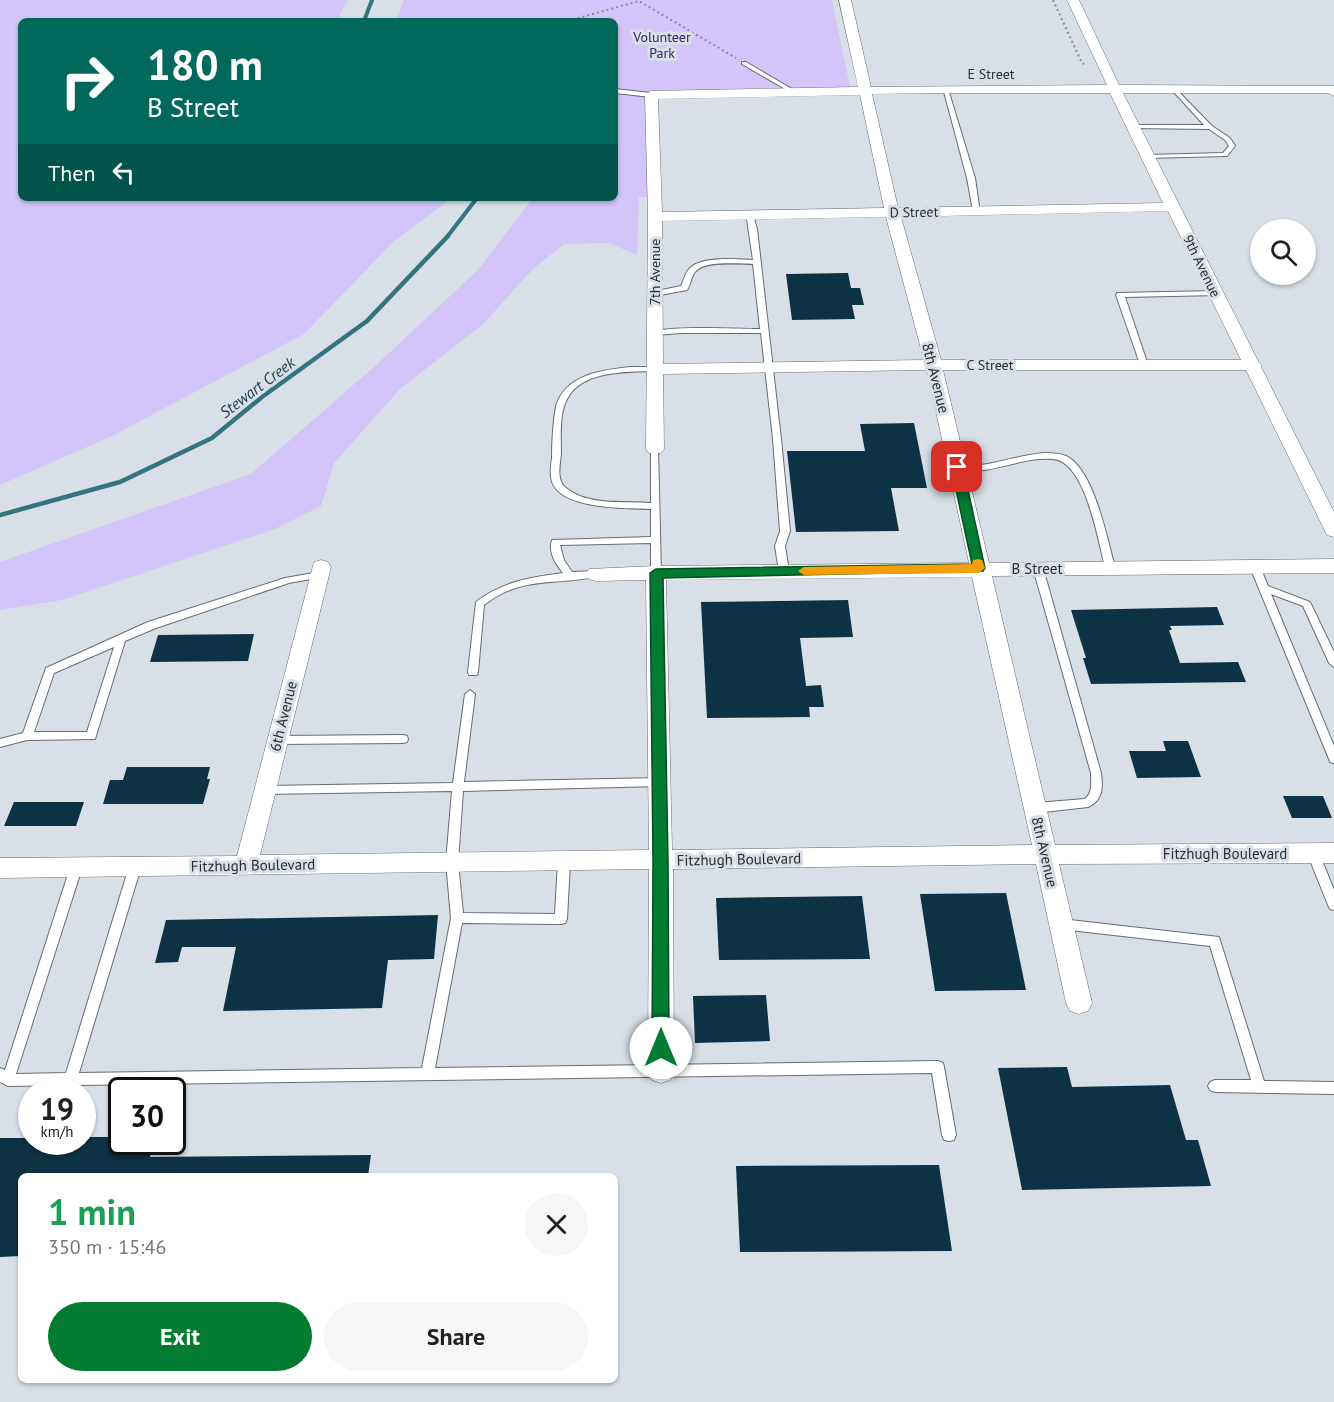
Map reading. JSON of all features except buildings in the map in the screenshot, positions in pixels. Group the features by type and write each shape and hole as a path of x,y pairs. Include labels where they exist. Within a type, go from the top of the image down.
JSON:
{"street":[{"name":"8th Avenue","path":"845,0 892,213 934,365 1079,1003"},
{"name":"9th Avenue","path":"1073,0 1114,89 1215,293 1254,365 1334,531"},
{"name":"E Street","path":"651,95 945,89 1333,91"},
{"name":"7th Avenue","path":"651,95 655,217 655,448"},
{"name":"D Street","path":"655,217 1173,207"},
{"name":"C Street","path":"655,369 934,365 1254,365"},
{"name":"B Street","path":"596,574 979,568 1334,566"},
{"name":"6th Avenue","path":"246,865 320,571"},
{"path":"656,573 661,861 661,1071"},
{"name":"Fitzhugh Boulevard","path":"0,868 661,861 1046,853 1323,853"}],"lane":[{"path":"744,63 794,92"},
{"path":"945,89 971,178 977,211"},
{"path":"1148,157 1225,155 1232,146 1228,139 1210,127 1174,89"},
{"path":"618,91 651,95"},
{"path":"1133,127 1210,127"},
{"path":"749,215 757,262 785,531 780,546 784,571"},
{"path":"655,294 687,286 692,270 697,266 710,263 757,262"},
{"path":"1144,365 1120,295 1215,293"},
{"path":"655,333 764,331"},
{"path":"655,369 599,374 586,379 568,392 560,406 555,478 557,486 564,493 582,500 655,506"},
{"path":"655,448 656,573"},
{"path":"957,467 984,467 1019,459 1053,456 1073,464 1080,473 1087,490 1110,567"},
{"path":"570,576 560,564 555,552 555,542 656,540"},
{"path":"1255,567 1334,759"},
{"path":"1035,808 1088,803 1093,800 1097,789 1096,773 1038,568"},
{"path":"27,736 50,671 152,625 320,571"},
{"path":"473,672 479,604 489,594 503,588 570,576 596,574"},
{"path":"1264,588 1307,604 1334,663"},
{"path":"0,743 27,736 91,736 121,639"},
{"path":"427,1075 457,918 452,862 458,787 470,694"},
{"path":"277,740 403,739"},
{"path":"264,790 660,782"},
{"path":"1323,853 1334,905"},
{"path":"457,918 561,919 564,862"},
{"path":"4,1077 76,867"},
{"path":"73,1077 135,867"},
{"path":"1061,924 1215,941 1259,1087"},
{"path":"96,1079 938,1066 949,1135"},
{"path":"1215,1086 1334,1088"}],"path":[{"path":"578,18 639,0 744,63"}],"green space":[{"path":"0,0 348,0 340,18 18,18 18,201 448,201 394,241 304,334 112,436 0,485"},
{"name":"Volunteer Park","path":"404,0 832,0 850,87 659,90 656,105 658,197 639,197 637,255 609,243 564,244 534,268 483,324 400,389 334,463 321,506 275,529 62,600 0,610 0,562 251,474 374,367 478,270 531,201 618,201 618,18 397,18"}],"waterway":[{"name":"Stewart Creek","path":"365,18 372,0"},
{"name":"Stewart Creek","path":"447,237 475,201"},
{"name":"Stewart Creek","path":"0,515 120,482 212,438 262,397 367,321 448,236"}],"slow traffic":[{"path":"804,571 979,568 978,563"}],"route":[{"path":"661,1048 661,861 656,573 979,568 957,467"}]}
